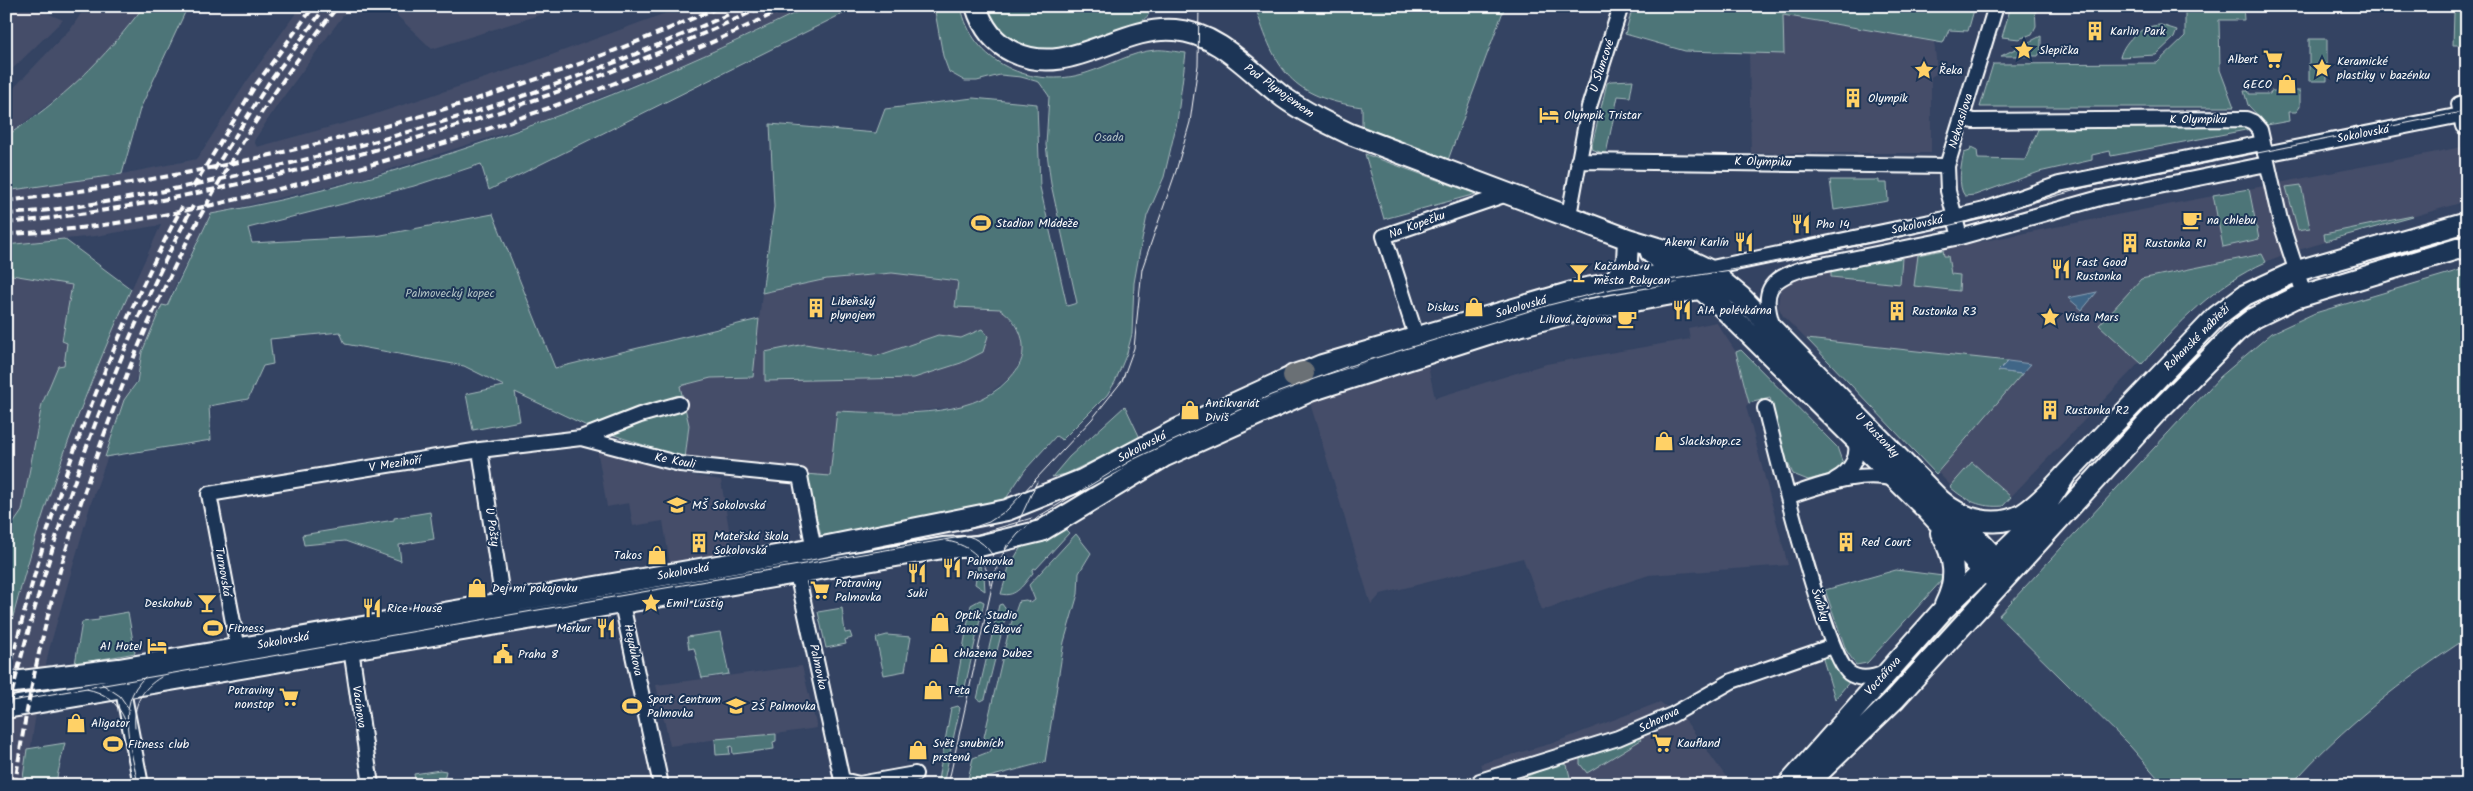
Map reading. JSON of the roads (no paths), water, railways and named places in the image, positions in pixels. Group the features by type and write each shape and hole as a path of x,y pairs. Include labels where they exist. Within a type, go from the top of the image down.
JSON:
{"main road":[{"name":"Pod Plynojemem","path":"976,6 984,26 998,42 1012,52 1034,59 1050,60 1076,56 1145,32 1166,29 1188,32 1225,50 1283,97 1312,116 1350,134 1570,215 1628,239 1674,253 1713,273"},
{"name":"Rohanské nábřeží","path":"1990,565 2039,517 2066,474 2217,316 2258,288 2297,271 2467,222"},
{"name":"Pod Plynojemem","path":"1628,239 1700,288"},
{"path":"1614,282 1627,260 1628,239"},
{"name":"Rohanské nábřeží","path":"2003,581 2156,413 2217,350 2254,318 2304,294 2467,246"},
{"name":"Sokolovská","path":"6,708 349,640 503,603 793,554 1021,505 1082,480 1176,430 1298,375 1418,342 1614,282 1679,272 1713,273"},
{"name":"Sokolovská","path":"6,683 123,686 238,649 349,640 622,604 943,548 979,546 1033,534 1178,450 1418,342 1492,333 1569,313 1700,288 1713,273"},
{"name":"U Rustonky","path":"1713,273 1774,330 1934,505"},
{"name":"U Rustonky","path":"1700,288 1721,306 1898,481 1934,505 1972,519 1988,521 2011,519 2025,513 2066,474"},
{"path":"1934,505 1990,565 2002,569 2003,581"},
{"path":"1934,505 1954,567 1951,593 1942,611"},
{"name":"Voctářova","path":"1788,785 1885,673 1942,611 1990,565"},
{"name":"Voctářova","path":"1806,785 1896,698 2003,581"}],"street":[{"name":"U Sluncové","path":"1570,215 1589,107 1621,6"},
{"name":"Nekvasilova","path":"1960,237 1948,191 1947,166 1996,6"},
{"name":"Sokolovská","path":"1713,273 1984,210 2059,184 2265,154 2465,114"},
{"name":"K Olympiku","path":"1962,117 1973,121 2246,119 2253,122 2260,130 2280,220 2304,294"},
{"name":"Sokolovská","path":"1774,330 1766,305 1771,285 1779,277 1802,269 1960,237 2068,205 2265,154"},
{"name":"K Olympiku","path":"1578,161 1947,166"},
{"name":"Na Kopečku","path":"1418,342 1384,236 1511,193"},
{"path":"581,438 640,415 679,404"},
{"name":"Švábky","path":"1765,408 1833,646 1848,672 1866,678 1885,673"},
{"path":"1830,483 1841,477 1853,463 1856,448 1854,436"},
{"name":"Ke Kouli","path":"581,438 680,464 800,476 814,550"},
{"name":"V Mezihoří","path":"209,494 480,450 581,438"},
{"name":"U Pošty","path":"480,450 503,603"},
{"path":"1789,496 1830,483 1874,475 1898,481"},
{"name":"Turnovská","path":"209,494 238,649"},
{"name":"Palmovka","path":"793,554 839,782"},
{"name":"Heydukova","path":"622,604 662,785"},
{"name":"Vacínova","path":"349,640 371,785"},
{"name":"Schorova","path":"1481,783 1568,752 1618,738 1658,722 1732,681 1833,646"},
{"path":"123,686 141,785"},
{"path":"839,782 859,784 915,774"}],"tram line":[{"path":"966,530 989,522 1007,510 1092,419 1122,381 1134,348 1142,269 1176,171 1190,122 1198,65 1199,6"},
{"path":"1005,550 1018,534 1041,515 1132,460 1271,395 1346,367 1549,305 1612,289 1743,268 1925,231 1977,219 2083,188 2467,111"},
{"path":"1017,525 1037,482"},
{"path":"6,702 978,534 1032,518"},
{"path":"968,536 988,548 998,569"},
{"path":"947,541 964,546 977,556 986,569 990,585"},
{"path":"948,785 995,573 1007,545"},
{"path":"138,785 129,742 128,714 130,701 136,688 145,677"},
{"path":"135,728 135,712 143,692 161,677"},
{"path":"102,684 120,696 129,709"},
{"path":"86,689 93,690 110,699 119,708 125,720"}],"railway":[{"path":"193,187 255,86 314,6"},
{"path":"214,170 268,84 326,6"},
{"path":"15,785 35,669 64,556 111,416 136,353 162,292 223,174 258,117 296,61 338,6"},
{"path":"6,201 188,172 280,153 371,130 461,104 550,75 636,42 721,6"},
{"path":"6,223 102,211 166,199 261,179 390,146 454,127 580,84 703,34 764,6"},
{"path":"6,234 80,228 190,210 298,184 424,149 486,130 609,85 730,34 789,6"},
{"path":"6,214 34,212 146,194 230,177 357,146 484,109 546,88 608,65 729,14"},
{"path":"6,716 42,583 62,519 107,392 133,330 193,206"},
{"path":"6,683 42,548 82,428 129,315 182,207"}],"place":[{"name":"Karlin Park","path":"2095,31"},
{"name":"Slepička","path":"2024,50"},
{"name":"Albert","path":"2273,59"},
{"name":"Keramické plastiky v bazénku","path":"2322,68"},
{"name":"Řeka","path":"1924,70"},
{"name":"GECO","path":"2287,84"},
{"name":"Olympik","path":"1853,98"},
{"name":"Olympik Tristar","path":"1549,115"},
{"name":"na chlebu","path":"2192,220"},
{"name":"Stadion Mládeže","path":"981,223"},
{"name":"Pho 14","path":"1801,224"},
{"name":"Akemi Karlín","path":"1744,242"},
{"name":"Rustonka R1","path":"2130,243"},
{"name":"Fast Good Rustonka","path":"2061,269"},
{"name":"Kačamba u města Rokycan","path":"1579,273"},
{"name":"Diskus","path":"1474,307"},
{"name":"Libeňský plynojem","path":"816,308"},
{"name":"AIA polévkárna","path":"1682,310"},
{"name":"Rustonka R3","path":"1897,311"},
{"name":"Vista Mars","path":"2050,317"},
{"name":"Liliová čajovna","path":"1627,319"},
{"name":"Antikvariát Diviš","path":"1190,410"},
{"name":"Rustonka R2","path":"2050,410"},
{"name":"Slackshop.cz","path":"1664,441"},
{"name":"MŠ Sokolovská","path":"677,505"},
{"name":"Red Court","path":"1846,542"},
{"name":"Mateřská škola Sokolovská","path":"699,543"},
{"name":"Takos","path":"657,555"},
{"name":"Palmovka Pinseria","path":"952,568"},
{"name":"Suki","path":"917,573"},
{"name":"Dej mi pokojovku","path":"477,588"},
{"name":"Potraviny Palmovka","path":"820,590"},
{"name":"Deskohub","path":"207,603"},
{"name":"Emil Lustig","path":"651,603"},
{"name":"Rice House","path":"372,608"},
{"name":"Optik Studio Jana Čížková","path":"940,622"},
{"name":"Fitness","path":"213,628"},
{"name":"Merkur","path":"606,628"},
{"name":"A1 Hotel","path":"157,646"},
{"name":"chlazena Dubez","path":"939,653"},
{"name":"Praha 8","path":"503,654"},
{"name":"Teta","path":"933,690"},
{"name":"Potraviny nonstop","path":"289,697"},
{"name":"Sport Centrum Palmovka","path":"632,706"},
{"name":"ZŠ Palmovka","path":"736,706"},
{"name":"Aligator","path":"76,723"},
{"name":"Kaufland","path":"1662,743"},
{"name":"Fitness club","path":"113,744"},
{"name":"Svět snubních prstenů","path":"918,750"}],"park label":[{"name":"Osada","path":"1109,137"},
{"name":"Palmovecký kopec","path":"450,293"}]}
